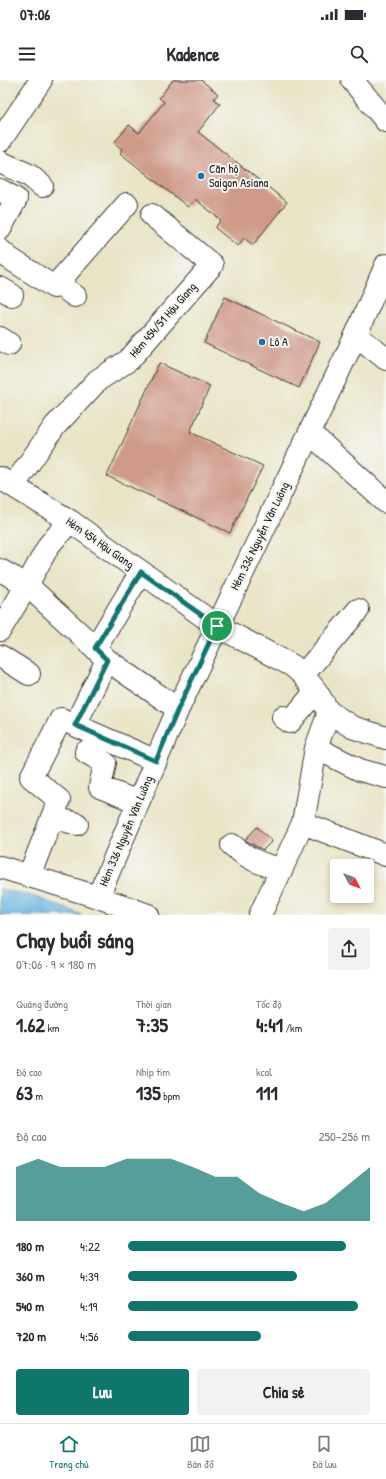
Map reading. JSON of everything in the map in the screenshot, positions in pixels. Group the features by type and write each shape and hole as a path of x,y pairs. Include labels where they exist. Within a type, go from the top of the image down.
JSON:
{"street":[{"path":"0,141 41,80"},
{"path":"352,80 386,121"},
{"path":"0,162 29,175 42,186"},
{"path":"0,190 16,199 0,229"},
{"path":"3,259 54,287 127,204"},
{"name":"Hẻm 454/51 Hậu Giang","path":"7,481 98,380 128,360 212,265 152,215"},
{"name":"Hẻm 336 Nguyễn Văn Luông","path":"98,897 178,709 356,335 386,265"},
{"path":"57,283 75,296"},
{"path":"356,335 386,360"},
{"path":"310,433 386,502"},
{"name":"Hẻm 454 Hậu Giang","path":"7,481 70,521 217,626 293,666 310,683"},
{"path":"0,630 49,545 70,521"},
{"path":"0,570 27,585 101,654 178,709"},
{"path":"75,725 101,654 141,572"},
{"path":"290,723 310,683 358,610"},
{"path":"0,656 30,674"},
{"path":"310,683 329,712 352,727 386,738"},
{"path":"260,915 303,823 316,748 329,712"},
{"path":"29,876 58,800 31,777 60,719 156,761"},
{"path":"316,748 360,770 386,777"},
{"path":"86,752 105,763 100,786 138,802"},
{"path":"52,817 77,824"},
{"path":"303,823 386,855"},
{"path":"232,845 250,858 264,865 282,869"},
{"path":"0,867 98,897 148,915"}],"water":[{"path":"0,889 32,896 83,915 0,915"}],"building":[{"name":"Căn hộ Saigon Asiana","path":"173,80 201,80 218,94 214,99 220,104 198,132 287,202 253,245 244,238 238,246 215,228 221,220 195,199 188,207 120,153 122,149 114,143 129,125 139,133 164,102 159,98"},
{"name":"Lô A","path":"225,297 320,342 299,388 204,343"},
{"path":"159,363 210,386 190,432 263,466 230,533 107,476"},
{"path":"257,827 272,841 263,850 245,840"}],"place":[{"name":"Căn hộ Saigon Asiana","path":"201,176"},
{"name":"Lô A","path":"262,342"}],"route":[{"path":"141,572 217,626 178,709 156,761 75,725 107,660 95,648 141,572"}]}
